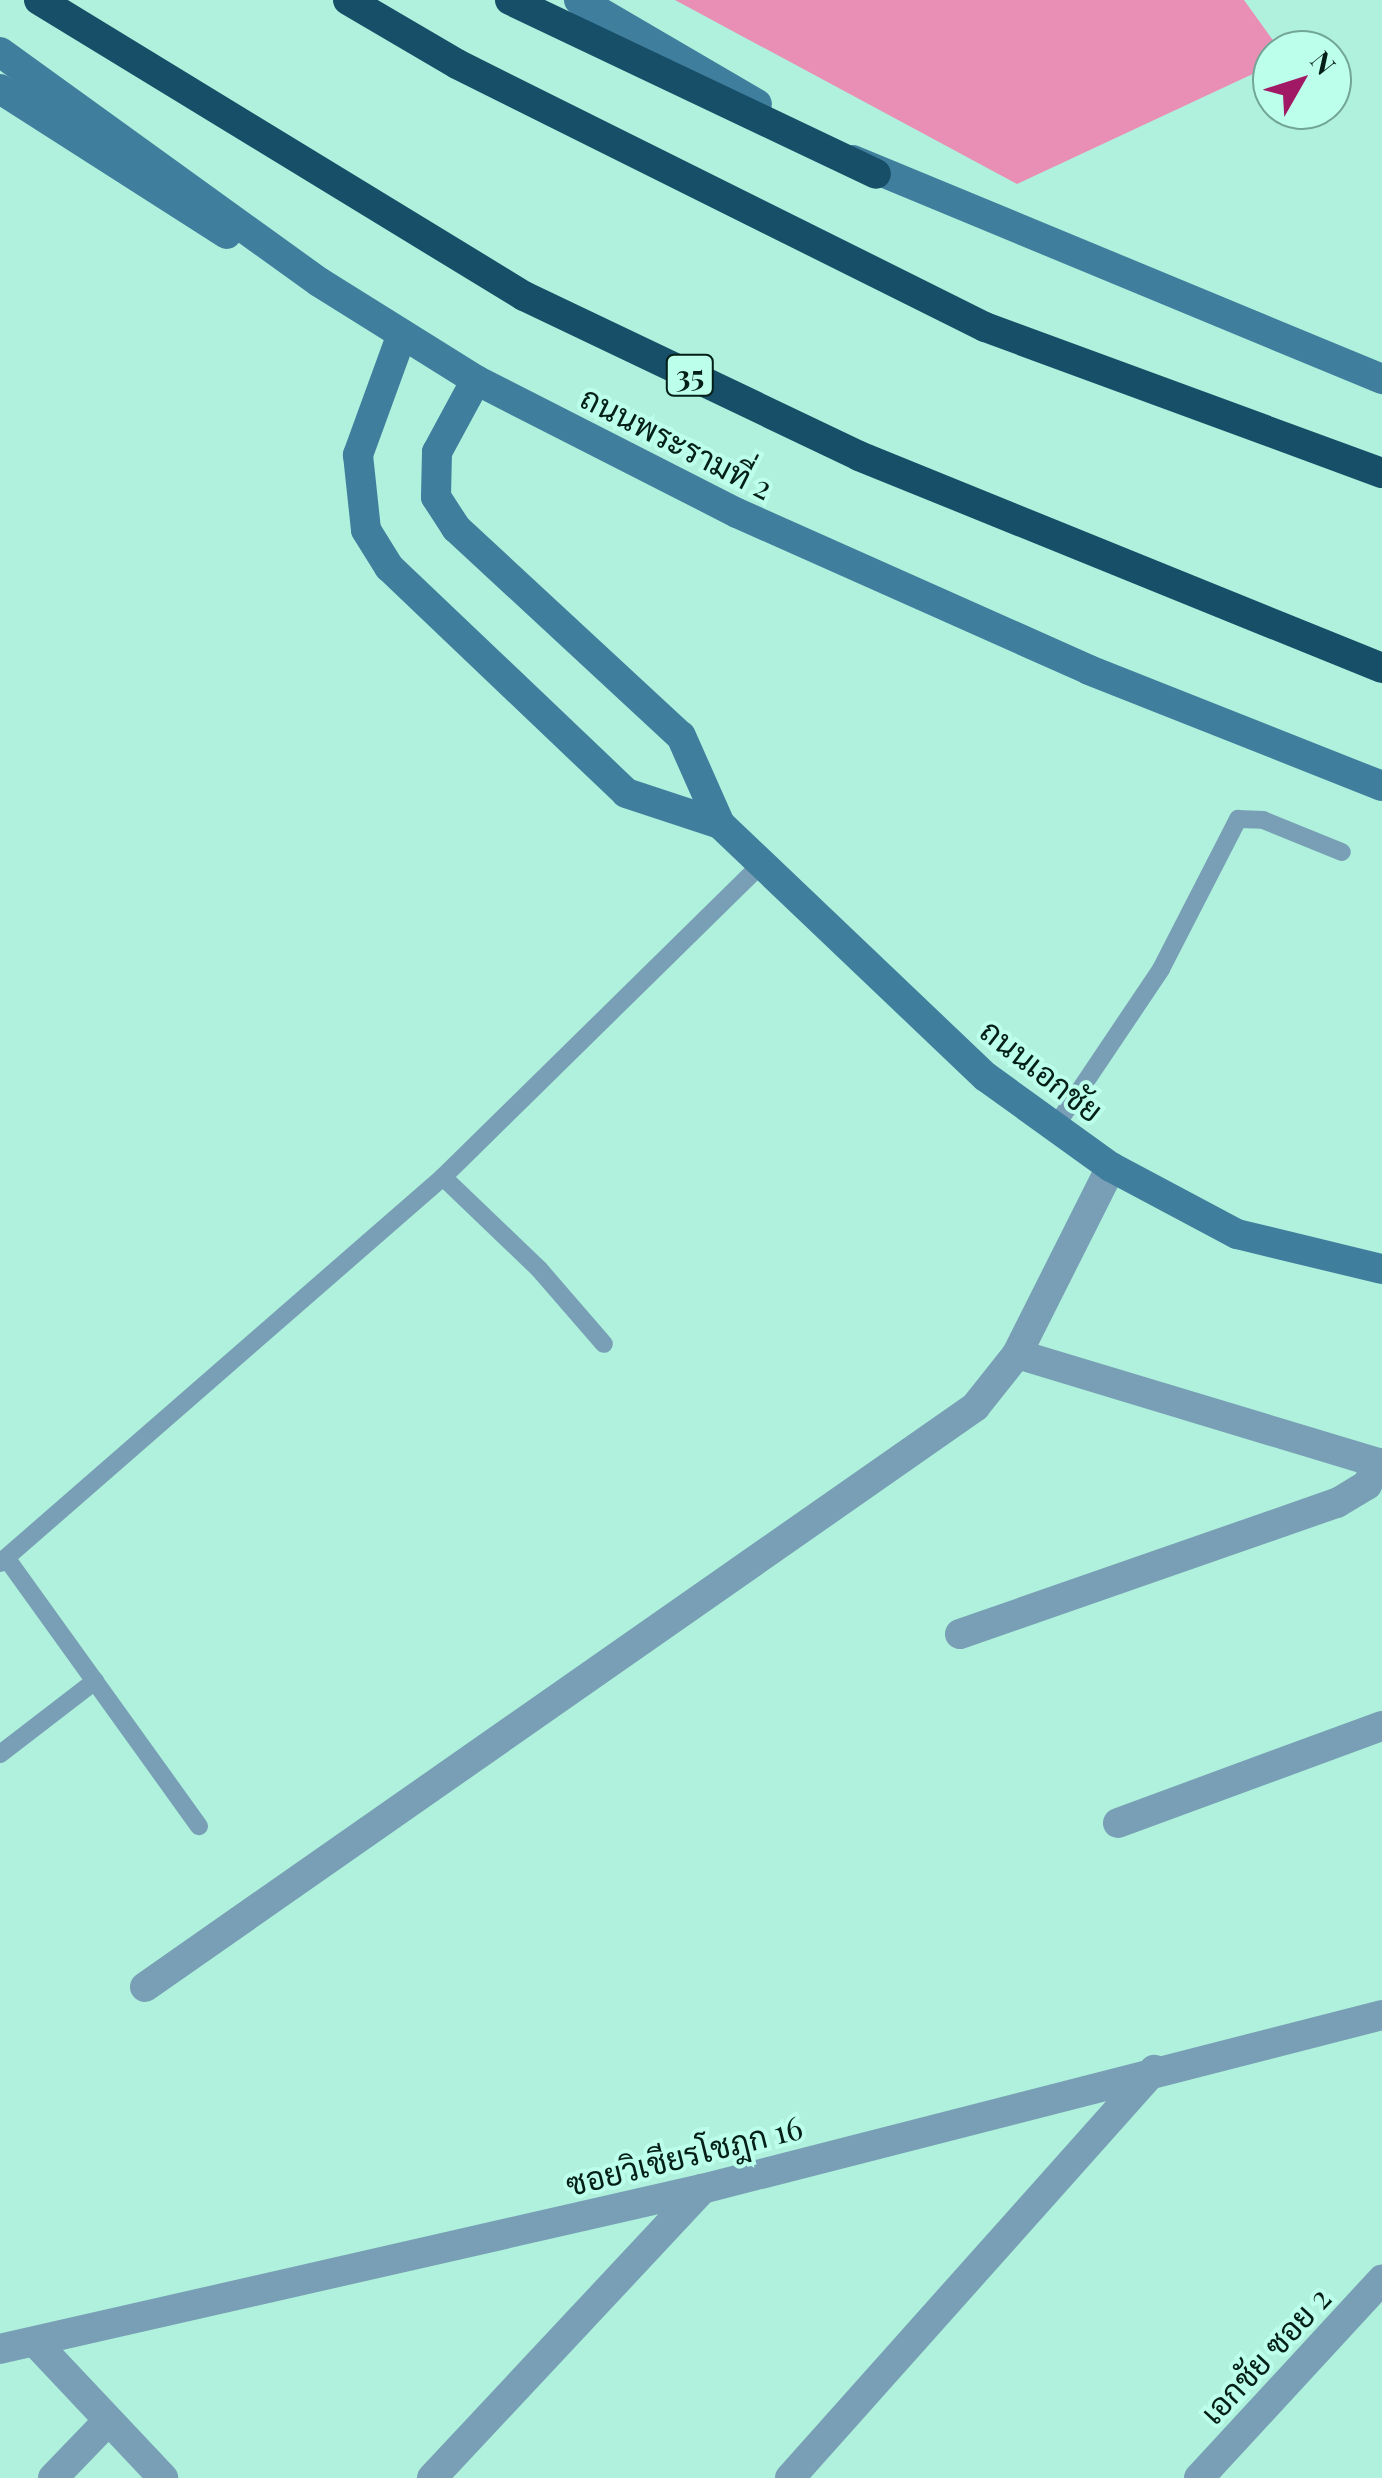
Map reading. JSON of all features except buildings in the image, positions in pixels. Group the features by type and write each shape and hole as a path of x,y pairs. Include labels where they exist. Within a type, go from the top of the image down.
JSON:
{"highway":[{"name":"ถนนพระรามที่ 2","path":"39,0 524,296 859,456 1382,668"},
{"path":"348,0 457,64 986,327 1382,473"},
{"path":"510,0 876,174"}],"main road":[{"path":"578,0 876,174 1382,379"},
{"name":"ถนนพระรามที่ 2","path":"0,52 318,282 476,380 736,513 1089,670 1382,786"},
{"path":"0,89 177,208 318,282"},
{"name":"ถนนเอกชัย","path":"402,334 358,455 366,530 389,567 626,793 720,824 986,1077 1112,1167 1237,1234 1382,1268"},
{"name":"ถนนเอกชัย","path":"476,380 436,452 436,497 456,528 681,736 720,824"}],"street":[{"path":"145,1987 975,1407 1017,1354 1112,1167"},
{"path":"960,1634 1337,1503 1367,1485 1380,1464 1017,1354"},
{"path":"1118,1823 1382,1726"},
{"name":"ซอยวิเชียรโชฎก 16","path":"0,2349 702,2189 1382,2014"},
{"path":"790,2478 1154,2070"},
{"path":"432,2478 702,2189"},
{"name":"เอกชัย ซอย 2","path":"1199,2478 1382,2280"},
{"path":"35,2342 106,2422 163,2478"},
{"path":"53,2478 106,2422"}],"lane":[{"path":"1054,1126 1162,970 1238,819 1263,820 1342,852"},
{"path":"199,1826 3,1561 443,1177 764,862"},
{"path":"443,1177 539,1269 604,1344"},
{"path":"0,1754 95,1681"}],"shaded area":[{"path":"675,0 1244,0 1266,30 1252,30 1252,74 1017,184"}]}
